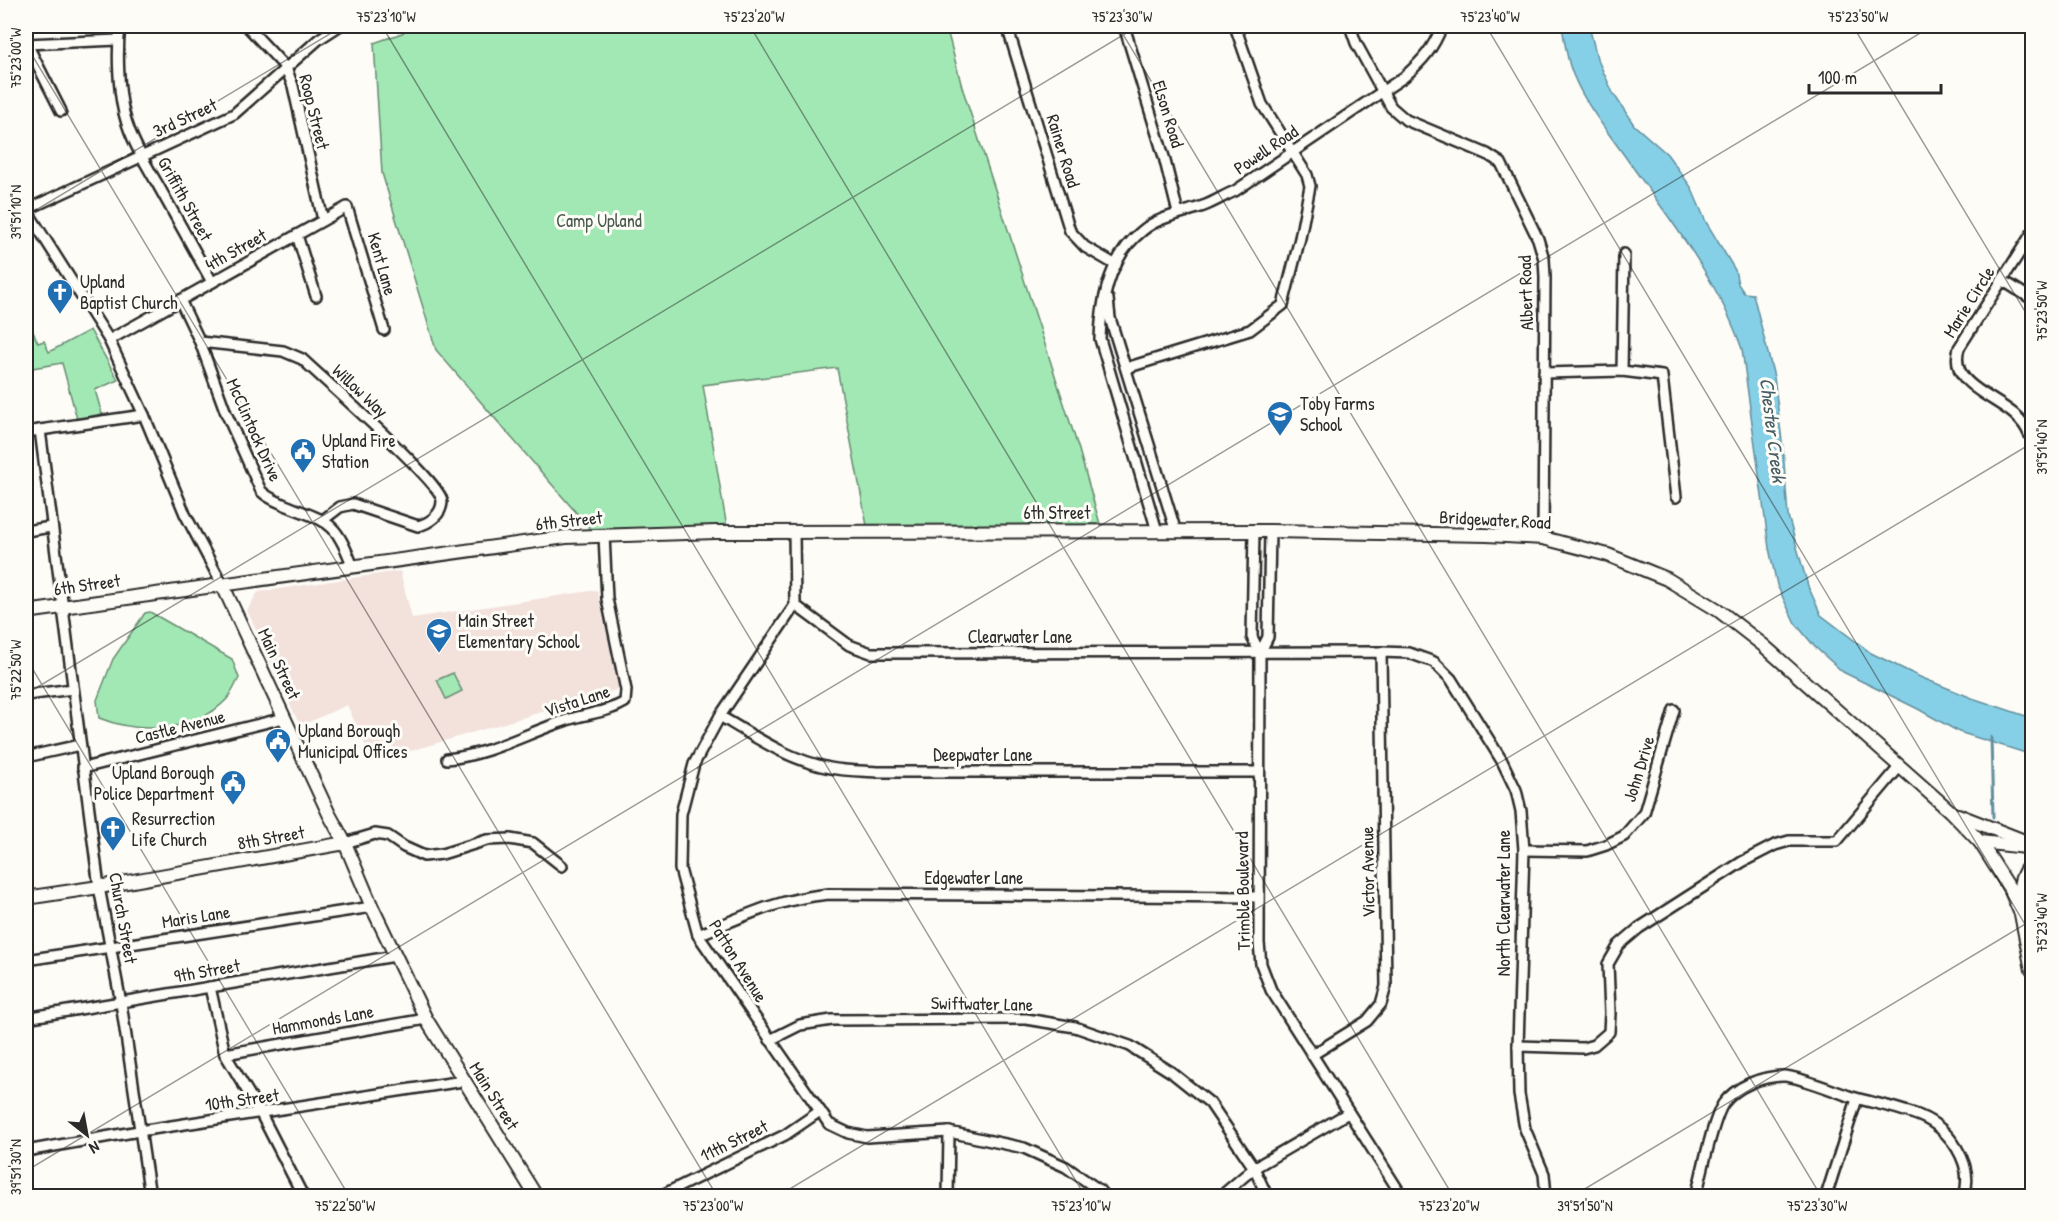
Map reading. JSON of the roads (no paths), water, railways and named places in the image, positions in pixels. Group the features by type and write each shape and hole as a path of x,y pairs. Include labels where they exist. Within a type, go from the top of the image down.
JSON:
{"street":[{"name":"Griffith Street","path":"120,26 118,40 124,114 142,157 212,282"},
{"name":"Roop Street","path":"247,26 286,68 293,86 323,220"},
{"name":"3rd Street","path":"26,209 234,114 319,39 339,26"},
{"name":"Rainer Road","path":"1007,26 1070,231 1085,247 1116,265"},
{"name":"Elson Road","path":"1124,26 1164,157 1178,213"},
{"path":"1126,368 1250,330 1283,304 1300,238 1310,186 1307,175 1262,104 1235,26"},
{"name":"Albert Road","path":"1350,26 1356,43 1390,107 1406,120 1487,154 1500,164 1538,239 1544,258 1543,538"},
{"name":"Powell Road","path":"1157,531 1100,339 1101,317 1110,277 1116,265 1127,246 1143,229 1235,191 1404,77 1422,61 1435,44 1442,26"},
{"path":"2027,26 2032,29"},
{"path":"61,111 26,44 118,40"},
{"name":"4th Street","path":"109,340 347,207"},
{"name":"Kent Lane","path":"347,207 384,330"},
{"name":"Main Street","path":"26,209 109,340 144,415 185,514 223,586 426,1019 536,1197"},
{"name":"Marie Circle","path":"2029,434 2026,425 2016,414 1964,380 1958,370 1956,358 1959,348 2032,233"},
{"path":"297,236 316,296"},
{"path":"1622,371 1624,254"},
{"path":"2002,280 2032,299"},
{"name":"Powell Road","path":"1107,291 1110,318 1176,532"},
{"name":"McClintock Drive","path":"180,300 200,342 226,413 261,491 270,498 323,520 337,530 353,567"},
{"name":"Willow Way","path":"200,342 283,351 302,359 404,455 438,491 442,501 437,515 418,526 353,504 340,507 323,520"},
{"path":"1544,373 1622,371 1662,376 1676,497"},
{"path":"26,432 144,415"},
{"name":"Church Street","path":"40,430 99,887 121,1003 150,1197"},
{"path":"26,531 51,527"},
{"name":"Bridgewater Road","path":"1122,531 1270,531 1543,538 1623,559 1667,579 1705,601 1763,645 1900,766 1950,811 1980,842 2010,889 2021,914"},
{"name":"6th Street","path":"26,612 566,537 795,532 1122,531"},
{"name":"Trimble Boulevard","path":"1254,531 1252,637 1260,653"},
{"name":"Trimble Boulevard","path":"1270,531 1268,637 1260,653 1258,943 1261,964 1271,990 1402,1197"},
{"path":"795,532 795,605"},
{"name":"Vista Lane","path":"447,759 469,757 568,719 614,709 625,702 626,690 607,599 604,535"},
{"name":"Clearwater Lane","path":"795,605 849,645 871,653 1260,653"},
{"name":"Patton Avenue","path":"795,605 720,716 694,764 681,814 680,869 698,935 829,1124 848,1133 867,1137 949,1132 1024,1148 1066,1167 1099,1190 1104,1197"},
{"name":"Victor Avenue","path":"1312,1055 1367,1021 1381,1004 1386,986 1382,652"},
{"name":"North Clearwater Lane","path":"1260,653 1409,653 1434,662 1451,679 1502,761 1516,790 1521,811 1524,850 1518,1046 1521,1116 1544,1174 1546,1197"},
{"path":"26,695 72,688"},
{"name":"John Drive","path":"1524,850 1587,850 1606,845 1624,836 1644,813 1674,710"},
{"name":"Deepwater Lane","path":"720,716 773,748 801,760 832,769 878,772 1259,772"},
{"name":"Castle Avenue","path":"83,768 284,718"},
{"path":"26,757 80,745"},
{"path":"1518,1046 1583,1048 1602,1040 1609,1032 1608,964 1619,945 1639,928 1760,853 1789,841 1837,841 1900,766"},
{"path":"1950,811 2032,846"},
{"path":"345,843 375,834 388,836 404,847 424,856 442,854 487,840 510,839 533,843 562,866"},
{"path":"1980,842 2032,846"},
{"name":"8th Street","path":"26,898 345,843"},
{"path":"2032,862 2019,885 2021,914 2032,970"},
{"name":"Edgewater Lane","path":"698,935 764,907 800,897 829,894 1258,897"},
{"name":"Maris Lane","path":"26,960 372,907"},
{"name":"9th Street","path":"26,1018 395,956"},
{"path":"210,987 225,1054 261,1114 303,1197"},
{"name":"Hammonds Lane","path":"225,1054 426,1019"},
{"name":"Swiftwater Lane","path":"770,1040 800,1025 832,1020 1026,1019 1075,1027 1130,1046 1172,1072 1210,1103 1254,1168 1267,1197"},
{"path":"1696,1197 1715,1125 1724,1104 1744,1086 1761,1079 1785,1076 1921,1117 1942,1130 1956,1147 1967,1168 1964,1197"},
{"name":"10th Street","path":"26,1151 140,1131 463,1082"},
{"path":"1826,1197 1857,1099"},
{"name":"11th Street","path":"660,1197 785,1134 820,1111"},
{"path":"1221,1197 1254,1168 1348,1113"},
{"path":"948,1197 949,1132"}],"water":[{"name":"Chester Creek","path":"1562,26 1589,26 1597,58 1613,93 1634,125 1667,154 1691,187 1706,222 1735,270 1738,284 1744,293 1753,294 1774,377 1788,516 1808,586 1821,615 1871,653 1920,677 1972,698 2032,718 2032,755 1959,732 1843,672 1815,647 1795,623 1777,585 1769,548 1742,349 1732,323 1690,248 1580,90 1569,61"}],"waterway":[{"path":"1991,737 1993,817"}],"place":[{"name":"Upland Baptist Church","path":"60,315"},
{"name":"Toby Farms School","path":"1280,437"},
{"name":"Upland Fire Station","path":"303,474"},
{"name":"Main Street Elementary School","path":"439,654"},
{"name":"Upland Borough Municipal Offices","path":"278,764"},
{"name":"Upland Borough Police Department","path":"233,806"},
{"name":"Resurrection Life Church","path":"113,852"}],"park label":[{"name":"Camp Upland","path":"599,221"}]}
